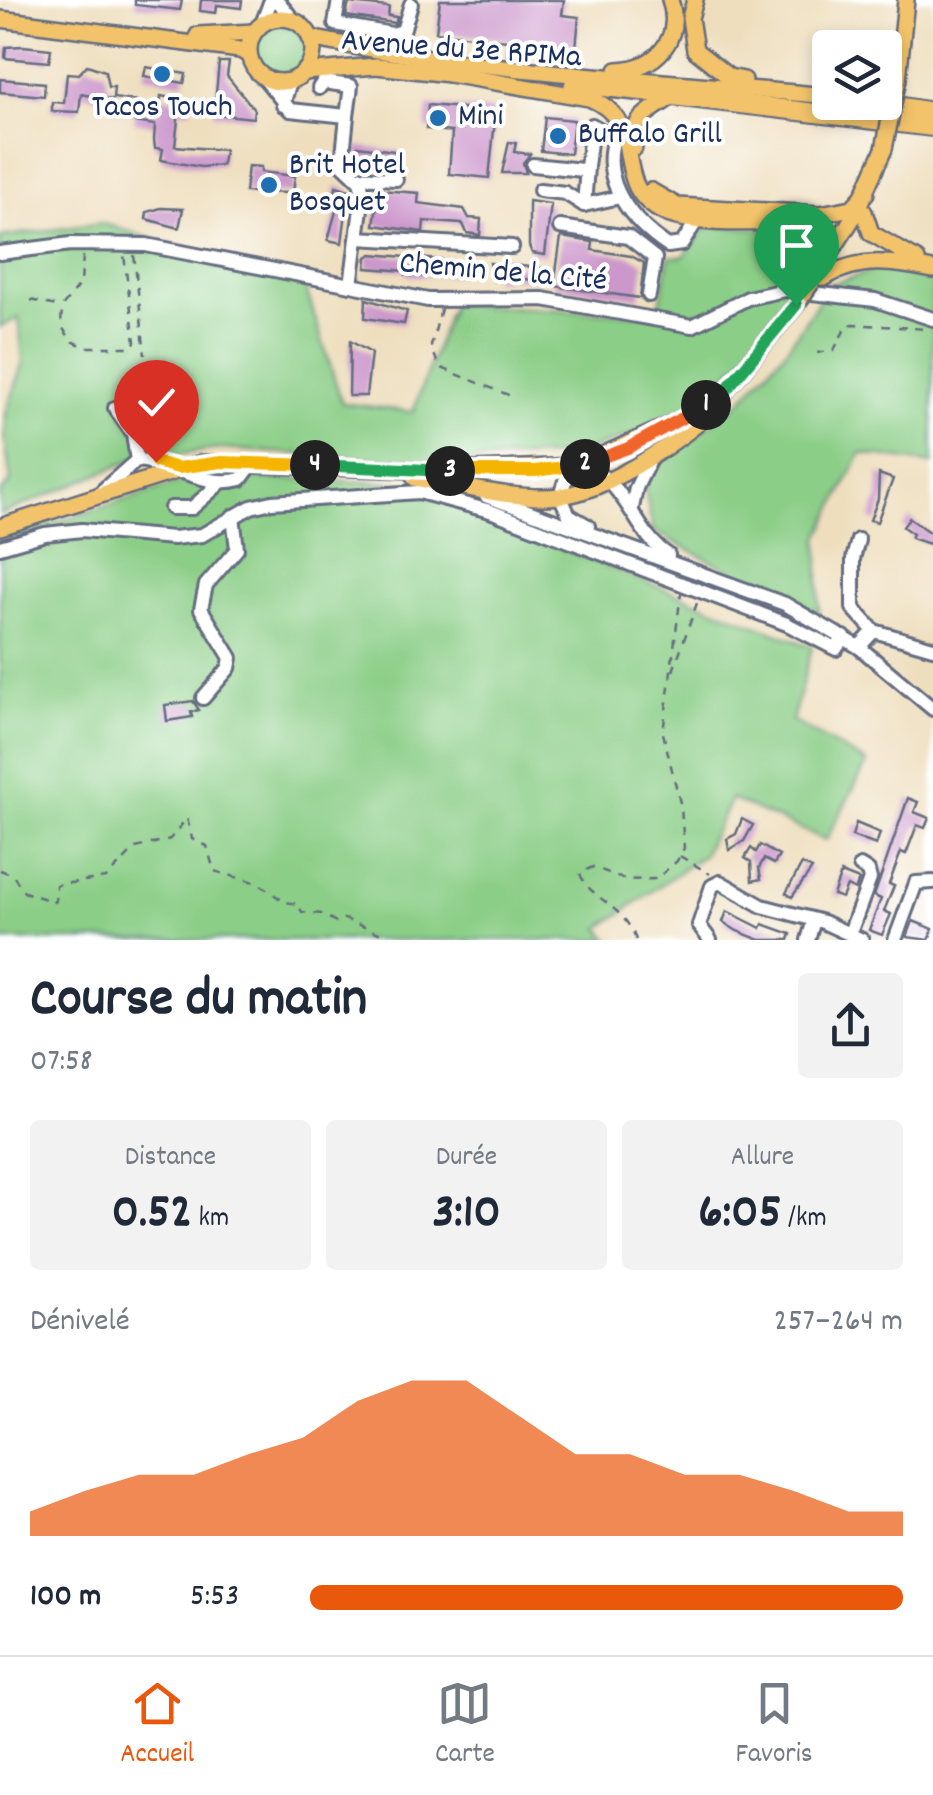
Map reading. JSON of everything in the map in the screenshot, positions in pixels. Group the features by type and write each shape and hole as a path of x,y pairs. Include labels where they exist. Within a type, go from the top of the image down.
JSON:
{"highway":[{"path":"673,96 933,127"},
{"path":"902,107 933,112"}],"main road":[{"path":"513,69 593,71 647,66 660,56 670,38 674,20 670,0"},
{"path":"695,0 691,36 695,50 709,64 728,77 812,90"},
{"path":"0,527 178,468 252,463 487,471 578,466 672,426 726,390 818,282 864,212 884,150 898,80 906,0"},
{"path":"0,20 240,50 264,78 297,76 313,54 310,38 294,21 276,18 258,28 134,34"},
{"path":"249,56 258,28"},
{"name":"Avenue du 3e RPIMa","path":"310,38 364,51 513,69"},
{"name":"Avenue du 3e RPIMa","path":"297,76 376,66 673,96"},
{"path":"513,69 812,94"},
{"path":"443,73 589,98 608,106 622,122 630,171 642,196 663,212 812,222 828,231 830,253"},
{"path":"673,96 646,109 638,121 634,152 640,178 663,200 692,214 750,208 838,213 852,208 866,193"},
{"path":"818,282 830,253 866,193 884,150"},
{"path":"864,212 872,233 933,268"},
{"path":"818,282 856,263 893,262 933,268"},
{"path":"336,467 560,496 606,480 652,454 739,389 767,359 800,305"}],"street":[{"path":"258,28 274,0 294,21"},
{"path":"338,1 335,24 392,34 403,31 411,4"},
{"path":"283,105 297,76"},
{"path":"264,78 283,105 347,116"},
{"path":"319,113 322,82 351,86 342,164 356,177 363,193 350,285"},
{"path":"584,205 592,125 612,133 609,164 620,196 648,233 668,246 685,242 692,214"},
{"path":"533,165 588,167"},
{"path":"356,177 396,179"},
{"path":"540,190 566,194 584,205 620,196"},
{"path":"560,227 628,237 655,258 650,295"},
{"path":"638,245 648,233"},
{"path":"358,238 512,247"},
{"name":"Chemin de la Cité","path":"0,253 71,244 133,244 442,302 506,296 544,299 692,326 748,298 786,290 875,300 933,319"},
{"path":"116,408 133,434 137,460"},
{"path":"632,508 636,488 652,454"},
{"path":"137,460 178,468 219,484"},
{"path":"102,491 137,460"},
{"path":"172,508 192,508 219,484 241,478 252,463"},
{"path":"610,540 570,515 560,496 564,480 578,466 606,480 632,508 644,534 687,566"},
{"path":"411,478 487,496 784,604 859,647 933,709"},
{"path":"0,548 45,534 82,530 173,538 202,535 232,516 272,502 419,492 490,511 787,624 836,649 844,638"},
{"path":"203,698 229,668 231,658 201,609 206,584 237,550 232,516"},
{"path":"858,540 853,558 852,608 874,631 932,647"},
{"path":"859,647 874,631"},
{"path":"710,940 699,925 706,898 716,884 734,888 762,906 856,936 870,879 868,871 860,866"},
{"path":"895,940 924,876"},
{"path":"808,940 814,920"}],"path":[{"path":"133,244 145,355"},
{"path":"89,253 82,257 76,293 62,308 61,326 72,341 86,347 134,346 128,266 116,252"},
{"path":"31,300 62,308"},
{"path":"442,302 431,346 439,367 511,396"},
{"path":"817,353 834,350 846,327 854,324 933,330"},
{"path":"672,673 682,586"},
{"path":"636,940 626,918 586,885 580,873 593,867 626,880 656,878 680,856 684,832 663,733 663,704 700,592"},
{"path":"0,870 13,875 24,892 56,902 56,886 106,878 136,848 170,839 186,818 192,839 206,846 214,871 258,883 308,914 322,914 336,922 342,918 396,940"},
{"path":"680,856 708,871 716,884"}],"green space":[{"path":"281,25 299,32 306,50 299,68 281,75 263,68 256,50 263,32"},
{"path":"101,223 305,286 342,403 413,412 452,304 658,315 669,257 684,256 708,226 806,231 822,239 821,257 764,339 707,394 643,431 577,454 446,463 219,449 130,461 0,515 0,493 11,482 6,413 23,365 19,318 0,327 0,237"},
{"path":"883,268 933,279 933,464 861,453 819,538 819,613 653,530 645,490 654,463 734,408 786,350 830,284"},
{"path":"200,476 395,483 812,647 792,721 867,763 826,840 731,799 703,855 600,928 609,940 0,940 0,540"}],"building":[{"path":"135,0 182,0 180,10 135,5"},
{"path":"201,0 242,0 241,8 217,5 216,13 200,11"},
{"path":"440,0 564,0 562,15 579,17 576,48 518,41 516,56 507,56 508,40 436,32"},
{"path":"349,3 389,7 388,16 397,17 395,23 346,16"},
{"path":"6,47 51,49 49,62 5,58"},
{"path":"219,62 229,62 227,76 254,109 253,118 214,114"},
{"path":"87,65 105,71 108,87 114,87 113,98 136,101 134,114 111,110 112,100 81,94 79,112 52,111 52,102 64,103 67,73 79,74"},
{"path":"146,67 186,74 184,83 144,76"},
{"path":"0,79 45,83 44,96 0,92"},
{"path":"161,96 191,102 190,112 179,110 175,146 224,150 222,165 201,167 161,160 163,149 155,148 155,125 134,122 136,111 159,113"},
{"path":"428,105 496,111 489,178 449,174 452,132 426,129"},
{"name":"Buffalo Grill","path":"545,117 574,120 570,154 541,151"},
{"path":"509,142 516,143 514,152 530,154 523,163 526,173 502,173"},
{"path":"358,146 402,152 401,167 357,161"},
{"path":"248,166 261,167 261,172 295,176 293,193 245,192"},
{"path":"336,186 349,190 342,243 328,240 339,200 334,199"},
{"path":"379,190 419,193 418,203 464,209 469,218 481,219 480,235 467,233 463,224 424,221 423,232 374,225"},
{"path":"529,201 551,204 545,255 532,253 529,246"},
{"path":"183,209 179,228 146,219 147,212"},
{"path":"561,237 593,242 592,250 631,256 644,263 640,298 554,286"},
{"path":"372,254 462,262 461,275 417,276 406,275 407,271 366,268 367,257"},
{"path":"490,263 542,268 540,281 511,277 494,281"},
{"path":"366,299 407,311 404,324 365,318"},
{"path":"350,341 371,353 366,396 349,396"},
{"path":"879,474 893,479 877,522 870,520 878,499"},
{"path":"909,518 933,535 933,545 911,538 913,534 903,527"},
{"path":"193,701 199,710 191,712 192,717 167,721 165,705"},
{"path":"908,798 918,802 914,812 929,818 925,828 917,825 906,854 901,852 889,884 894,886 884,911 891,914 882,935 869,930 881,899 874,896"},
{"path":"742,819 753,825 744,841 729,850 727,839 736,834"},
{"path":"856,823 880,833 876,845 852,836"},
{"path":"760,845 779,856 774,864 764,859 759,868 761,879 752,881 751,862 745,858 751,848 756,852"},
{"path":"802,864 812,869 792,897 786,893"},
{"path":"841,873 859,880 855,890 847,886 842,898 833,895"},
{"path":"727,911 761,928 763,924 791,934 789,940 760,940 737,931 723,922"},
{"path":"913,921 933,929 929,940 907,937"}],"place":[{"name":"Tacos Touch","path":"162,74"},
{"name":"Mini","path":"438,118"},
{"name":"Buffalo Grill","path":"558,136"},
{"name":"Brit Hotel Bosquet","path":"269,185"}],"route":[{"path":"156,462 178,468 221,462 447,471 535,471 578,466 628,448 686,418 726,390 796,305"}]}
